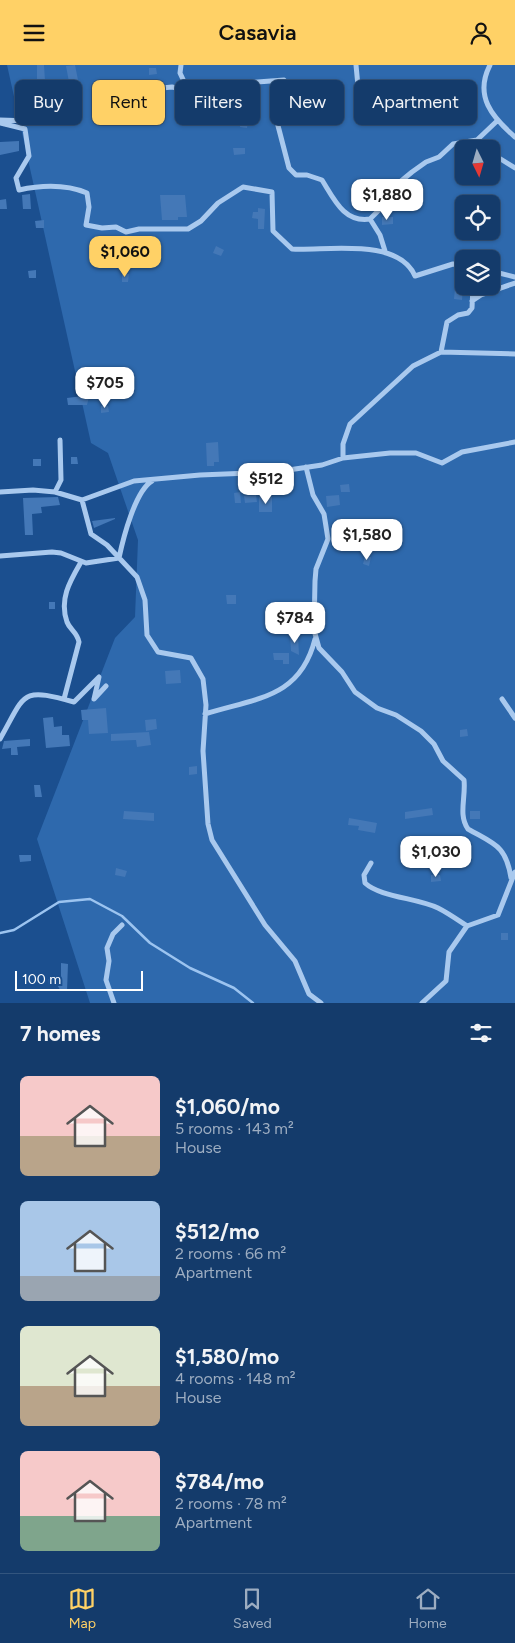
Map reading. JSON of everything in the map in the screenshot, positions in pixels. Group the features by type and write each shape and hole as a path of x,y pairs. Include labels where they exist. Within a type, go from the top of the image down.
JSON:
{"street":[{"path":"182,65 180,73 183,80"},
{"path":"356,65 357,80"},
{"path":"490,65 483,84 483,91 497,121 515,137"},
{"path":"165,88 172,87 224,98 244,83 284,80 288,85 291,100 276,118 288,168 296,175 308,175 322,180 341,210 361,220 370,219 382,207 389,191 426,162 439,157 455,144"},
{"path":"477,140 497,121"},
{"path":"0,122 15,122"},
{"path":"0,122 25,129 29,156 16,178 19,190 46,185 76,188 87,193 89,207 86,225 102,228 116,227 126,232 139,229 188,229 201,221 218,203 243,187 272,192 273,231 292,249 385,251 411,266 415,276 455,264"},
{"path":"500,159 515,168"},
{"path":"370,219 380,235 385,251"},
{"path":"500,273 515,277"},
{"path":"472,301 481,295 515,283"},
{"path":"441,352 447,322 458,315 470,311 472,295"},
{"path":"343,458 343,444 350,424 413,366 441,352 515,354"},
{"path":"55,492 61,480 60,440"},
{"path":"0,493 33,490 55,492 82,500 134,481 200,475 275,472 322,465 343,458 416,453 442,463 462,452 515,442"},
{"path":"306,467 313,495 324,514 328,539 316,569 314,581 316,637 319,648 342,672 355,692 377,708 396,715 422,731 434,745 443,761 464,780 465,799 462,816 464,824 468,829 503,851 509,862 511,878"},
{"path":"120,558 129,519 146,485 153,480"},
{"path":"82,500 91,534 120,558 137,577 145,600 147,635 158,652 191,658 203,679 205,713 203,751 208,824 212,840 265,925 295,961 309,994 321,1003"},
{"path":"0,556 52,552 61,553 81,562 120,558"},
{"path":"64,699 78,642 77,634 67,622 64,599 69,583 81,562"},
{"path":"205,713 274,694 294,681 311,658 316,637"},
{"path":"0,739 21,702 29,695 38,693 74,702 100,677 94,699 106,686"},
{"path":"502,699 515,718"},
{"path":"371,863 364,875 365,883 373,890 402,896 438,908 467,926"},
{"path":"422,1003 446,981 449,952 467,926 498,915 511,878 515,872"},
{"path":"114,1003 106,980 109,961 108,948 113,934 122,925"},
{"path":"427,999 433,1003"}],"shaded area":[{"path":"7,65 515,65 515,1003 90,1003 37,839 115,638 135,617 138,540 108,453 91,443 20,125 82,125 82,80 15,80 15,101"}],"building":[{"path":"37,65 44,65 45,80 37,80"},
{"path":"75,65 78,80 69,80 66,66"},
{"path":"149,68 156,68 157,74 149,75"},
{"path":"240,125 247,125 247,128 240,127"},
{"path":"19,141 19,151 0,155 0,142"},
{"path":"233,148 245,148 245,154 234,155"},
{"path":"30,194 31,209 23,209 22,195"},
{"path":"160,195 185,195 187,217 178,217 178,220 162,220"},
{"path":"6,199 7,209 0,209 0,200"},
{"path":"258,208 265,209 264,229 258,229 258,219 252,218 253,212 258,212"},
{"path":"382,217 393,217 393,224 382,225"},
{"path":"44,220 44,228 36,228 35,221"},
{"path":"216,246 224,250 221,256 213,253"},
{"path":"36,270 36,278 29,278 28,271"},
{"path":"122,274 129,274 128,282 122,282"},
{"path":"455,288 455,295 462,295 462,300 454,299"},
{"path":"89,397 87,405 68,405 67,398"},
{"path":"101,406 108,406 109,412 101,413"},
{"path":"218,442 219,462 214,462 214,466 207,466 206,443"},
{"path":"71,457 77,457 78,464 71,464"},
{"path":"33,459 41,459 41,466 33,466"},
{"path":"349,484 350,492 341,492 340,485"},
{"path":"240,492 241,503 235,503 234,493"},
{"path":"256,495 257,502 245,503 244,496"},
{"path":"339,495 340,505 327,507 326,496"},
{"path":"58,497 60,505 41,507 42,513 32,514 33,535 25,535 23,498"},
{"path":"259,497 272,497 272,512 259,512"},
{"path":"115,519 94,528 92,521"},
{"path":"365,556 371,557 369,566 363,564"},
{"path":"226,595 236,595 236,604 227,604"},
{"path":"49,602 55,602 55,609 49,609"},
{"path":"290,635 298,635 299,655 291,651"},
{"path":"273,653 289,653 289,664 283,664 283,660 274,660"},
{"path":"180,670 181,683 166,684 165,671"},
{"path":"106,708 108,733 89,734 88,720 82,720 81,710"},
{"path":"53,717 54,727 62,726 62,735 69,735 70,746 46,748 43,718"},
{"path":"156,719 157,729 146,731 145,720"},
{"path":"467,729 468,736 460,737 460,730"},
{"path":"149,732 151,745 137,747 136,740 111,741 111,734"},
{"path":"30,739 30,746 17,747 18,755 11,755 11,748 2,749 4,741"},
{"path":"197,766 197,774 189,775 189,767"},
{"path":"34,785 40,785 42,797 35,797"},
{"path":"432,808 433,815 405,819 405,812"},
{"path":"124,811 154,813 154,821 123,819"},
{"path":"470,811 480,811 480,819 470,819"},
{"path":"349,818 377,823 375,833 358,830 359,826 348,825"},
{"path":"19,855 31,855 31,861 20,862"},
{"path":"116,868 127,871 125,877 115,875"},
{"path":"431,875 440,875 441,881 431,882"},
{"path":"501,933 508,933 508,940 501,940"},
{"path":"61,963 68,964 67,991 61,991 57,985 49,986 48,979 61,977"}],"waterway":[{"path":"0,933 14,930 59,902 90,899 122,916 150,943 190,968 234,988 253,1003"}]}
